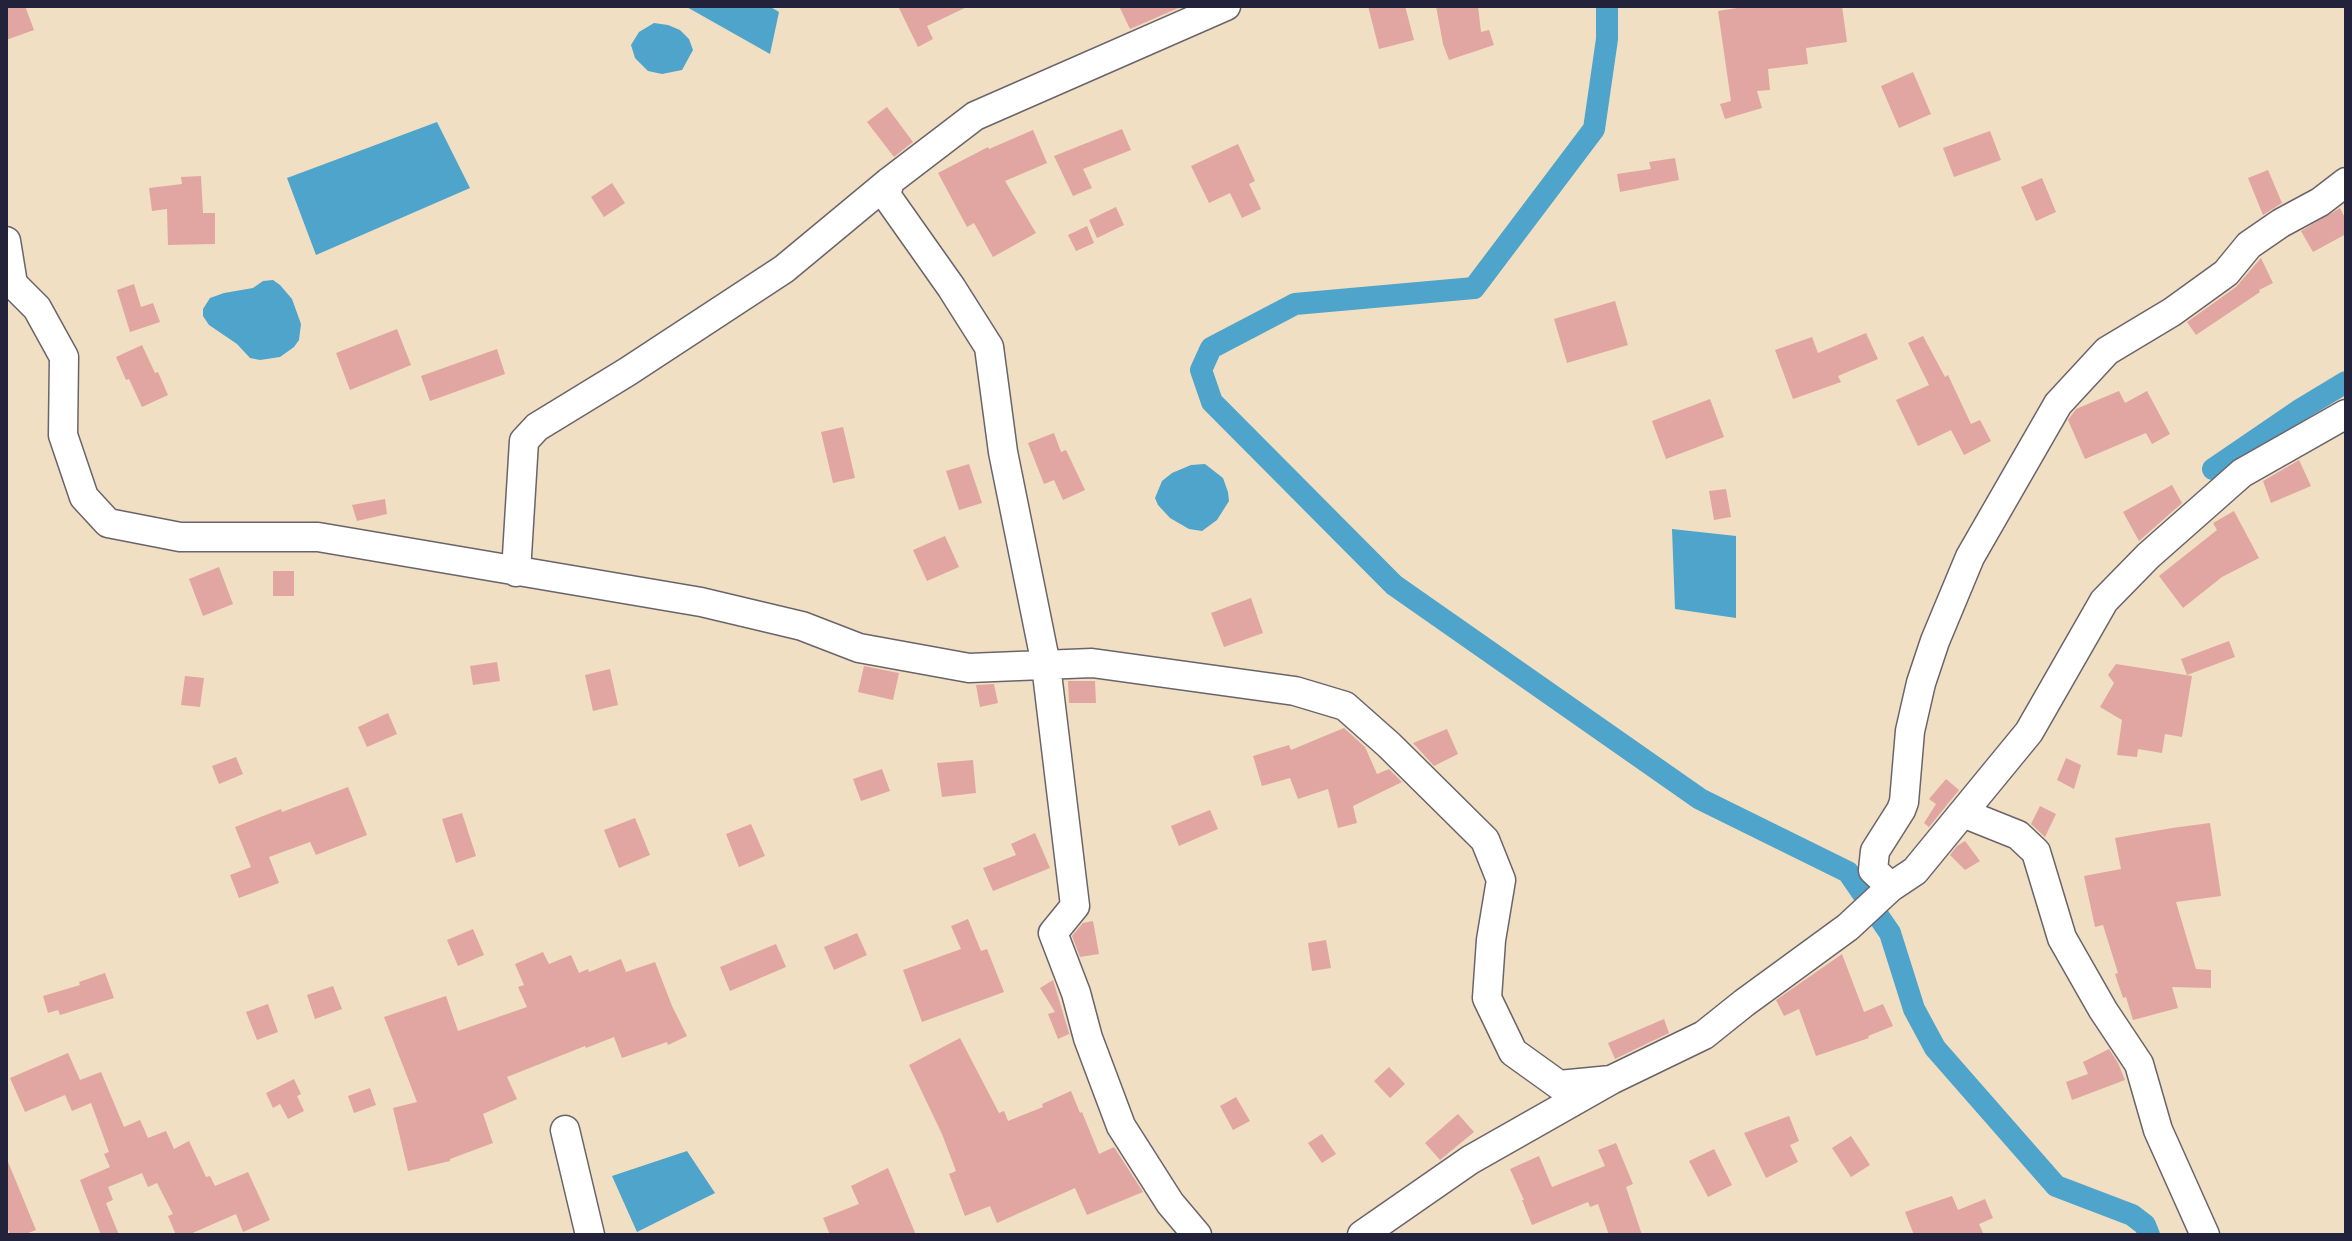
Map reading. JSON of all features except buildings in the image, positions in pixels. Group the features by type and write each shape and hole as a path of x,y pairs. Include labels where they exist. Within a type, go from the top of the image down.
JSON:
{"street":[{"path":"516,572 524,441 537,427 784,269 890,181 975,116 1226,6"},
{"path":"890,181 886,195 989,347 1003,452 1046,665 1075,906 1053,933 1121,1126 1170,1203 1197,1235"},
{"path":"1891,887 1873,870 1875,851 1904,802 1910,731 1935,641 1970,557 2058,404 2107,351 2172,312 2226,273 2249,245 2320,202 2346,182"},
{"path":"6,241 10,284 37,308 64,357 63,435 84,497 108,523 180,537 318,537 701,602 802,626 859,648 969,668 1092,663 1295,691 1345,706 1485,840 1501,880 1491,940 1487,998 1513,1052 1559,1085 1611,1080"},
{"path":"1362,1235 1470,1160 1611,1080 1704,1035 1848,927 1891,887 1915,871 2029,732 2104,601 2148,556 2242,473 2346,414"},
{"path":"1963,813 2018,835 2036,852 2062,938 2103,1010 2139,1064 2158,1130 2205,1235"},
{"path":"565,1130 590,1235"}],"water":[{"path":"685,6 769,6 779,12 770,54"},
{"path":"654,23 680,30 689,39 693,50 682,70 662,74 648,71 635,58 631,45 639,32"},
{"path":"437,122 470,188 316,255 287,178"},
{"path":"273,280 292,299 301,324 299,340 280,357 250,358 237,344 209,325 203,316 203,309 210,298"},
{"path":"1205,464 1223,478 1229,501 1217,520 1202,531 1189,529 1170,518 1155,498 1162,481 1172,473 1191,465"},
{"path":"1672,529 1736,536 1736,618 1675,609"},
{"path":"687,1151 715,1193 637,1232 612,1176"}],"waterway":[{"path":"1607,6 1607,39 1594,129 1474,288 1295,304 1211,348 1201,370 1212,402 1394,585 1700,799 1848,872 1890,933 1914,1009 1935,1048 2056,1186 2132,1215 2145,1225 2149,1235"},
{"path":"2213,469 2346,382"}]}
